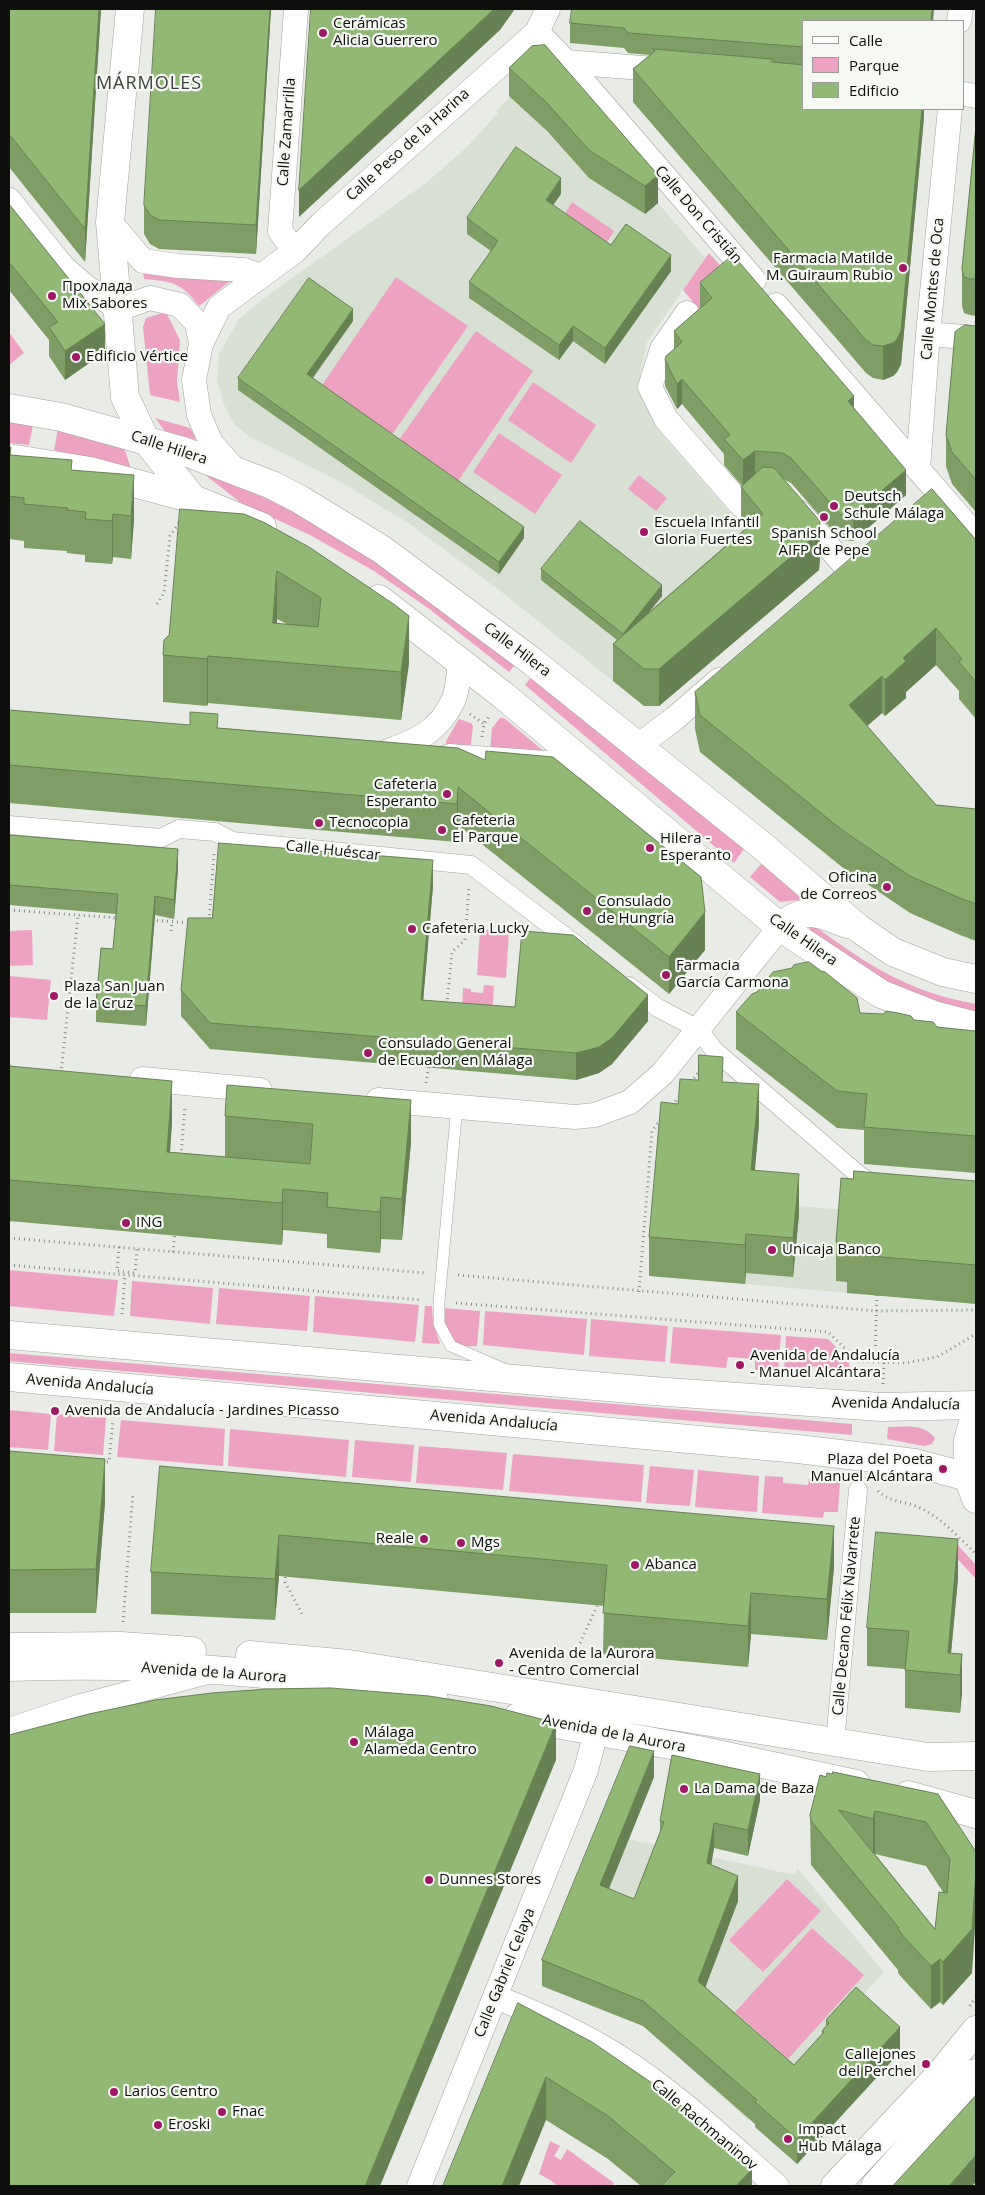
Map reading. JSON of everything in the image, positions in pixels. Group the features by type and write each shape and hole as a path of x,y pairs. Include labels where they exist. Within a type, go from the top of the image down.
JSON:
{"main road":[{"path":"130,9 110,222 126,397 145,439 193,499"},
{"path":"61,417 90,414 110,408 126,397"},
{"name":"Calle Hilera","path":"9,408 61,417 145,439 272,485 299,499 381,549 533,662 639,745 797,874 858,928 893,952 943,972 976,979"},
{"path":"9,458 90,471 193,499 256,524 282,539"},
{"name":"Calle Hilera","path":"359,583 504,696 780,927 881,994 934,1015 976,1026"},
{"path":"780,927 793,916 817,912 858,928"},
{"name":"Avenida Andalucía","path":"9,1335 530,1380 881,1407 976,1405"},
{"name":"Avenida Andalucía","path":"9,1377 798,1449 915,1463 973,1485"},
{"path":"973,1485 968,1440 976,1414"},
{"name":"Avenida de la Aurora","path":"9,1647 121,1646 349,1664 928,1756 976,1756"},
{"name":"Avenida de la Aurora","path":"9,1667 120,1666 213,1670 349,1684 598,1731 880,1789 955,1806 976,1814"},
{"path":"835,2186 941,2073 976,2030"},
{"path":"875,2186 976,2073"}],"street":[{"name":"Calle Zamarrilla","path":"295,251 280,231 296,9"},
{"name":"Calle Peso de la Harina","path":"236,471 211,443 199,415 194,380 201,344 220,307 295,251 343,205 537,32 548,9"},
{"name":"Calle Don Cristián","path":"537,32 566,62 918,468 930,498 976,536"},
{"path":"566,62 687,71"},
{"name":"Calle Montes de Oca","path":"918,468 928,334 950,110"},
{"path":"9,200 63,267 86,286 119,309 150,298 180,305 197,322 201,344"},
{"path":"110,222 142,261 178,266 244,270 261,276"},
{"path":"687,314 662,350 650,387 666,419 742,505 759,490 781,492 848,569"},
{"path":"928,334 976,338"},
{"path":"460,663 454,701 437,725 414,742 378,750 587,766"},
{"path":"639,745 674,719 739,663"},
{"name":"Calle Huéscar","path":"9,825 161,838 179,829 215,832 232,841 471,865"},
{"path":"471,865 596,960"},
{"path":"359,1098 575,1116 595,1115 630,1102 663,1072 780,927"},
{"path":"619,978 658,1008 698,1029 714,1050 860,1176 885,1191"},
{"path":"120,1077 282,1092"},
{"name":"Calle Decano Félix Navarrete","path":"836,1742 858,1490"},
{"path":"9,1730 100,1701 213,1670"},
{"name":"Calle Gabriel Celaya","path":"419,2186 586,1770 598,1731 603,1704"},
{"name":"Calle Rachmaninov","path":"496,1996 588,2038 620,2058 686,2105 778,2186"}],"lane":[{"path":"457,1106 439,1302 439,1324 450,1346 530,1380"}],"path":[{"path":"157,604 164,592 170,536 193,499"},
{"path":"482,739 484,724 492,712"},
{"path":"209,925 215,832"},
{"path":"447,1009 452,952 465,940 471,865"},
{"path":"9,910 125,918"},
{"path":"61,1072 78,915"},
{"path":"144,920 200,924"},
{"path":"171,931 172,922"},
{"path":"688,1085 714,1050"},
{"path":"416,1103 428,1078 429,1061"},
{"path":"180,1163 187,1084"},
{"path":"670,1108 682,1093"},
{"path":"639,1292 652,1131 664,1116"},
{"path":"173,1252 176,1222"},
{"path":"9,1238 426,1273"},
{"path":"119,1247 117,1271 126,1274 135,1273 137,1249"},
{"path":"9,1265 439,1302 828,1332 858,1361 905,1363 937,1357 976,1334"},
{"path":"122,1314 126,1274"},
{"path":"458,1275 876,1311 976,1310"},
{"path":"874,1362 878,1286"},
{"path":"95,1460 109,1462 113,1420"},
{"path":"121,1646 133,1493"},
{"path":"286,1564 285,1582 302,1614"},
{"path":"580,1643 599,1605 600,1596"}],"shaded area":[{"path":"510,97 535,119 589,178 645,214 658,203 705,258 647,342 640,376 656,428 763,551 613,681 499,590 410,524 337,480 248,436 234,424 224,405 217,380 219,354 239,319 268,295 426,183 466,148"},
{"name":"Unicaja Banco","path":"752,1202 868,1212 861,1294 745,1284"},
{"path":"605,1834 795,1875 797,1868 884,1972 748,2120 643,2026 542,1986"}],"green space":[{"path":"572,202 614,231 600,253 559,224"},
{"path":"709,253 733,280 699,309 683,290"},
{"path":"143,269 234,278 199,306 187,292 176,285 163,281 144,279"},
{"path":"396,277 468,326 391,436 320,388"},
{"path":"166,312 180,340 177,382 180,402 150,395 143,327 146,318"},
{"path":"476,331 533,371 458,481 399,440"},
{"path":"9,332 24,353 9,365"},
{"path":"533,382 596,425 571,463 508,420"},
{"path":"155,418 190,428 197,440 165,431"},
{"path":"9,421 33,425 29,445 9,443"},
{"path":"58,429 123,444 131,469 54,450"},
{"path":"499,433 562,475 535,514 473,472"},
{"path":"199,470 291,510 336,534 413,586 515,665 509,672 428,608 374,571 310,535 241,503"},
{"path":"639,475 667,498 656,511 628,489"},
{"path":"531,677 744,849 734,863 525,685"},
{"path":"500,718 504,718 547,754 490,752 492,728"},
{"path":"459,719 471,723 473,726 470,751 446,748 446,741"},
{"path":"762,863 806,899 780,902 750,877"},
{"path":"813,925 852,953 890,975 930,992 976,1004 976,1013 919,996 886,982 856,964 810,930 810,926"},
{"path":"480,929 509,931 506,978 477,975"},
{"path":"32,930 33,965 9,966 9,931"},
{"path":"9,976 51,980 47,1020 9,1017"},
{"path":"484,985 494,986 492,1016 462,1009 463,988 471,989 471,992 483,993"},
{"path":"9,1270 118,1280 114,1316 9,1306"},
{"path":"132,1281 213,1288 210,1324 130,1316"},
{"path":"219,1288 310,1296 307,1331 216,1324"},
{"path":"315,1296 419,1305 415,1342 313,1332"},
{"path":"425,1306 432,1306 433,1321 440,1344 422,1343"},
{"path":"444,1308 480,1311 477,1346 463,1346 452,1339 445,1324"},
{"path":"485,1311 587,1319 584,1355 483,1345"},
{"path":"591,1319 668,1326 665,1362 589,1356"},
{"path":"673,1327 781,1335 778,1372 755,1370 755,1359 728,1357 726,1368 670,1363"},
{"path":"786,1336 828,1339 849,1360 849,1370 809,1366 809,1374 784,1372"},
{"path":"9,1353 852,1424 852,1435 9,1361"},
{"path":"9,1410 51,1414 48,1450 9,1447"},
{"path":"57,1414 106,1418 103,1455 54,1451"},
{"path":"121,1420 225,1429 223,1466 117,1457"},
{"path":"888,1427 919,1428 930,1433 935,1438 932,1444 924,1446 887,1439"},
{"path":"230,1429 349,1440 346,1477 228,1466"},
{"path":"355,1440 414,1445 411,1482 352,1477"},
{"path":"419,1446 507,1453 503,1490 416,1483"},
{"path":"513,1454 644,1465 641,1502 509,1491"},
{"path":"650,1466 694,1470 690,1506 646,1503"},
{"path":"698,1470 759,1476 757,1512 695,1507"},
{"path":"765,1476 783,1477 783,1483 808,1485 809,1479 840,1482 838,1512 824,1512 823,1518 762,1513"},
{"path":"956,1543 976,1565 976,1579 950,1551"},
{"path":"787,1879 821,1911 763,1972 729,1940"},
{"path":"812,1928 864,1975 788,2059 735,2012"},
{"path":"550,2141 560,2146 554,2156 561,2160 567,2149 614,2183 612,2186 558,2186 539,2174"}],"building":[{"path":"9,9 99,9 85,229 9,134"},
{"path":"156,9 270,9 256,225 159,220 150,215 144,205"},
{"path":"311,9 494,9 299,190"},
{"path":"572,9 932,9 931,20 802,20 802,47 628,33 624,28 570,23"},
{"path":"545,45 658,175 645,186 589,150 547,103 509,68 532,46"},
{"path":"653,49 772,59 772,62 802,65 802,110 922,110 901,331 893,343 883,346 873,345 866,340 633,69 655,51"},
{"path":"976,126 976,279 970,279 964,277 962,270"},
{"path":"516,147 561,178 546,200 611,245 626,224 671,255 605,348 573,326 559,345 469,282 498,241 467,218"},
{"path":"9,204 105,324 65,351 49,327 58,322 9,262"},
{"path":"733,255 854,396 848,401 906,470 853,515 841,515 791,458 783,453 755,451 743,460 724,439 730,435 682,379 677,384 665,360 666,356 682,342 674,331 712,298 700,283"},
{"path":"309,278 353,309 307,374 524,527 499,562 238,378"},
{"path":"965,325 976,326 976,480 952,452 946,435 955,332"},
{"path":"9,447 11,447 10,455 72,460 71,470 134,475 131,516 113,514 112,521 85,519 86,512 67,510 68,508 24,504 24,498 9,496"},
{"path":"763,467 774,468 820,521 819,533 659,669 644,669 613,644 763,514 741,487"},
{"path":"932,489 976,540 976,682 959,662 962,659 936,628 903,658 906,661 885,680 882,676 849,705 936,805 976,809 976,904 910,876 842,830 700,715 695,692"},
{"path":"180,509 244,514 263,522 309,547 409,616 401,672 208,656 207,659 163,655 164,640 169,635","holes":["277,571 321,598 318,627 273,623"]},
{"path":"580,521 662,585 623,634 541,569"},
{"path":"9,710 190,725 190,712 218,714 217,728 458,748 485,760 486,751 553,757 701,877 705,912 669,957 458,787 457,804 9,765"},
{"path":"9,835 178,849 174,900 155,896 146,1006 96,1003 101,948 113,949 118,894 9,885"},
{"path":"219,843 433,860 421,1000 515,1007 522,931 573,935 648,995 612,1038 599,1047 576,1053 210,1023 181,990 188,918 212,918"},
{"path":"809,962 825,972 857,998 860,1013 884,1014 886,1011 911,1016 914,1020 933,1022 937,1027 975,1031 976,1136 864,1127 867,1094 837,1091 736,1012 752,994 757,992 773,972"},
{"path":"699,1055 723,1057 722,1082 759,1084 751,1170 799,1174 793,1238 746,1234 745,1245 649,1237 661,1102 678,1104 680,1079 698,1080"},
{"path":"9,1066 172,1081 167,1152 310,1164 313,1124 225,1116 227,1085 411,1100 402,1199 381,1197 380,1212 327,1207 328,1193 283,1189 282,1203 9,1180"},
{"path":"854,1171 976,1181 976,1265 847,1254 848,1243 836,1242 841,1178 853,1179"},
{"path":"9,1451 105,1459 96,1569 9,1570"},
{"path":"160,1466 834,1526 827,1599 751,1593 748,1626 603,1613 607,1565 279,1535 275,1579 151,1572"},
{"path":"876,1532 958,1539 948,1653 962,1654 960,1675 905,1670 909,1631 867,1628"},
{"path":"331,1688 429,1696 491,1706 556,1723 365,2186 9,2186 9,1735 89,1714 155,1700 268,1689"},
{"path":"630,1746 654,1751 600,1885 634,1899 664,1822 660,1821 672,1755 760,1774 748,1830 714,1823 707,1863 738,1876 698,1981 794,2065 824,2032 822,2031 829,2023 826,2020 856,1987 900,2027 797,2139 755,2102 757,2100 643,2001 542,1960"},
{"path":"833,1772 938,1794 976,1852 972,1929 943,1962 940,1959 931,1966 904,1937 899,1928 811,1821 810,1815 820,1775 826,1777 827,1773 832,1774","holes":["839,1810 873,1819 875,1811 926,1822 950,1859 947,1893 939,1892 935,1929"]},
{"path":"518,2003 592,2042 668,2094 752,2169 736,2186 661,2186 675,2172 608,2116 546,2077 502,2186 443,2186"},
{"path":"976,2096 976,2155 949,2186 893,2186"}],"place":[{"name":"Cerámicas Alicia Guerrero","path":"323,33"},
{"name":"Farmacia Matilde M. Guiraum Rubio","path":"903,268"},
{"name":"Прохлада Mix Sabores","path":"52,296"},
{"name":"Edificio Vértice","path":"76,357"},
{"name":"Deutsch Schule Málaga","path":"834,506"},
{"name":"Spanish School AIFP de Pepe","path":"824,517"},
{"name":"Escuela Infantil Gloria Fuertes","path":"644,532"},
{"name":"Cafeteria Esperanto","path":"447,794"},
{"name":"Tecnocopia","path":"319,823"},
{"name":"Cafeteria El Parque","path":"442,830"},
{"name":"Hilera - Esperanto","path":"650,848"},
{"name":"Oficina de Correos","path":"887,887"},
{"name":"Consulado de Hungría","path":"587,911"},
{"name":"Cafeteria Lucky","path":"412,929"},
{"name":"Farmacia García Carmona","path":"666,975"},
{"name":"Plaza San Juan de la Cruz","path":"54,996"},
{"name":"Consulado General de Ecuador en Málaga","path":"368,1053"},
{"name":"ING","path":"126,1223"},
{"name":"Unicaja Banco","path":"772,1250"},
{"name":"Avenida de Andalucía - Manuel Alcántara","path":"740,1365"},
{"name":"Avenida de Andalucía - Jardines Picasso","path":"55,1411"},
{"name":"Plaza del Poeta Manuel Alcántara","path":"943,1469"},
{"name":"Reale","path":"424,1539"},
{"name":"Mgs","path":"461,1543"},
{"name":"Abanca","path":"635,1565"},
{"name":"Avenida de la Aurora - Centro Comercial","path":"499,1663"},
{"name":"Málaga Alameda Centro","path":"354,1742"},
{"name":"La Dama de Baza","path":"684,1789"},
{"name":"Dunnes Stores","path":"429,1880"},
{"name":"Callejones del Perchel","path":"926,2064"},
{"name":"Larios Centro","path":"114,2092"},
{"name":"Fnac","path":"222,2112"},
{"name":"Eroski","path":"158,2125"},
{"name":"Impact Hub Málaga","path":"788,2139"}],"district":[{"name":"MÁRMOLES","path":"149,84"}]}
